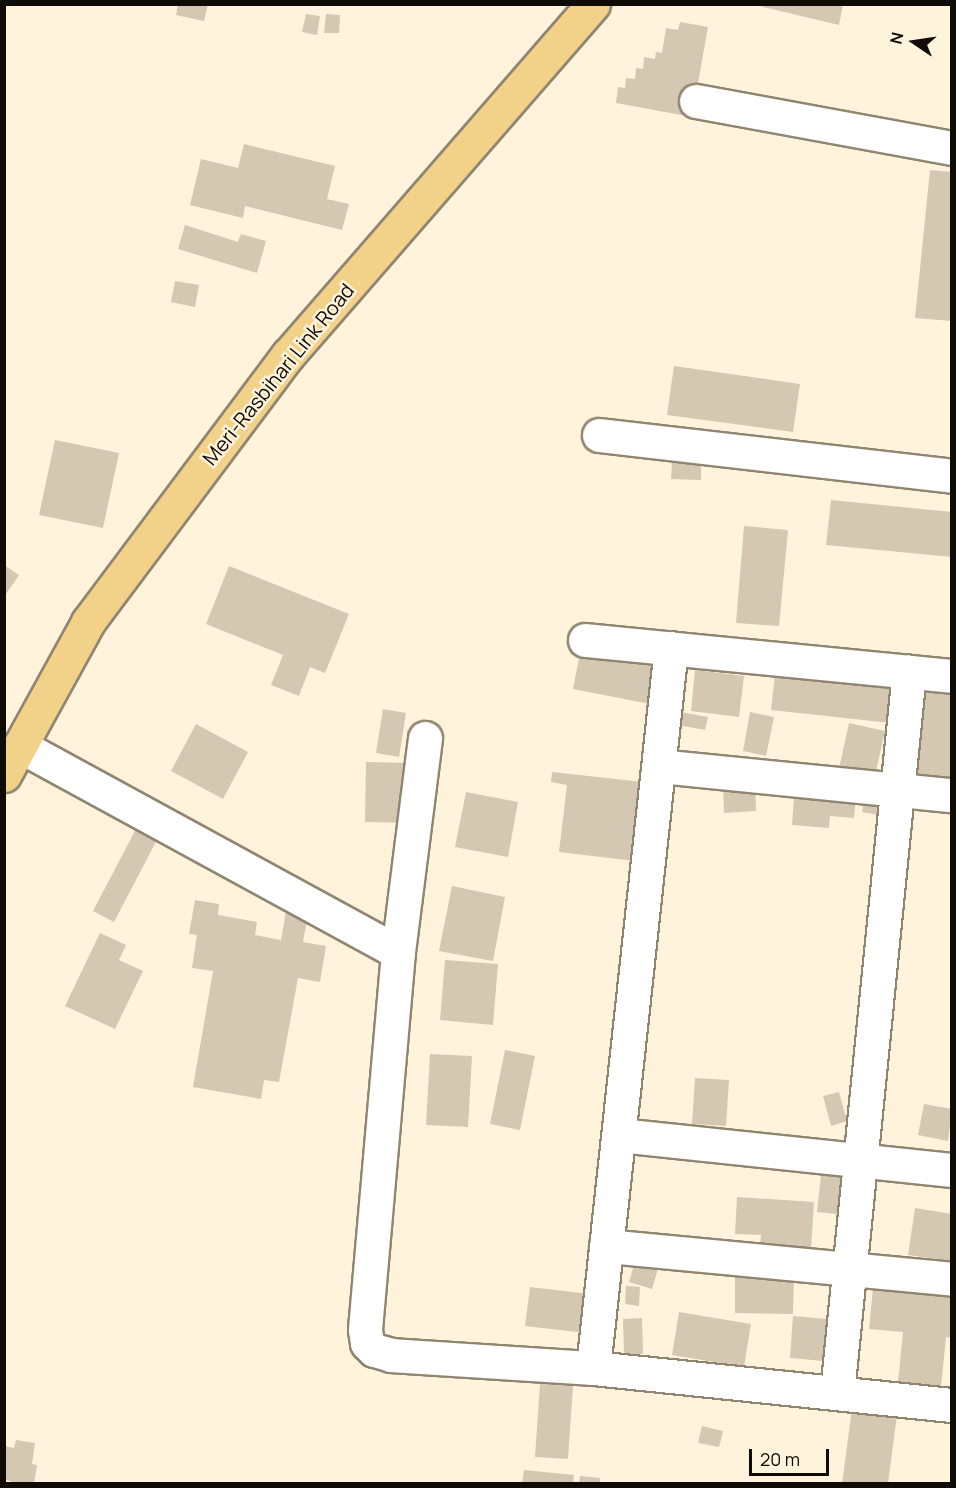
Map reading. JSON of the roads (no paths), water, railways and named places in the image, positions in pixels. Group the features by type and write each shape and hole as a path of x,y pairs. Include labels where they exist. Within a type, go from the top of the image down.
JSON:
{"main road":[{"name":"Meri-Rasbihari Link Road","path":"4,775 88,622 288,355 593,4"}],"street":[{"path":"696,101 951,147"},
{"path":"599,435 951,476"},
{"path":"585,640 951,676"},
{"path":"593,1368 671,648"},
{"path":"837,1393 909,672"},
{"path":"425,738 398,952 365,1330 367,1343 374,1350 390,1355 593,1368 951,1405"},
{"path":"20,746 398,952"},
{"path":"659,766 951,795"},
{"path":"619,1135 951,1170"},
{"path":"606,1246 951,1279"}]}
